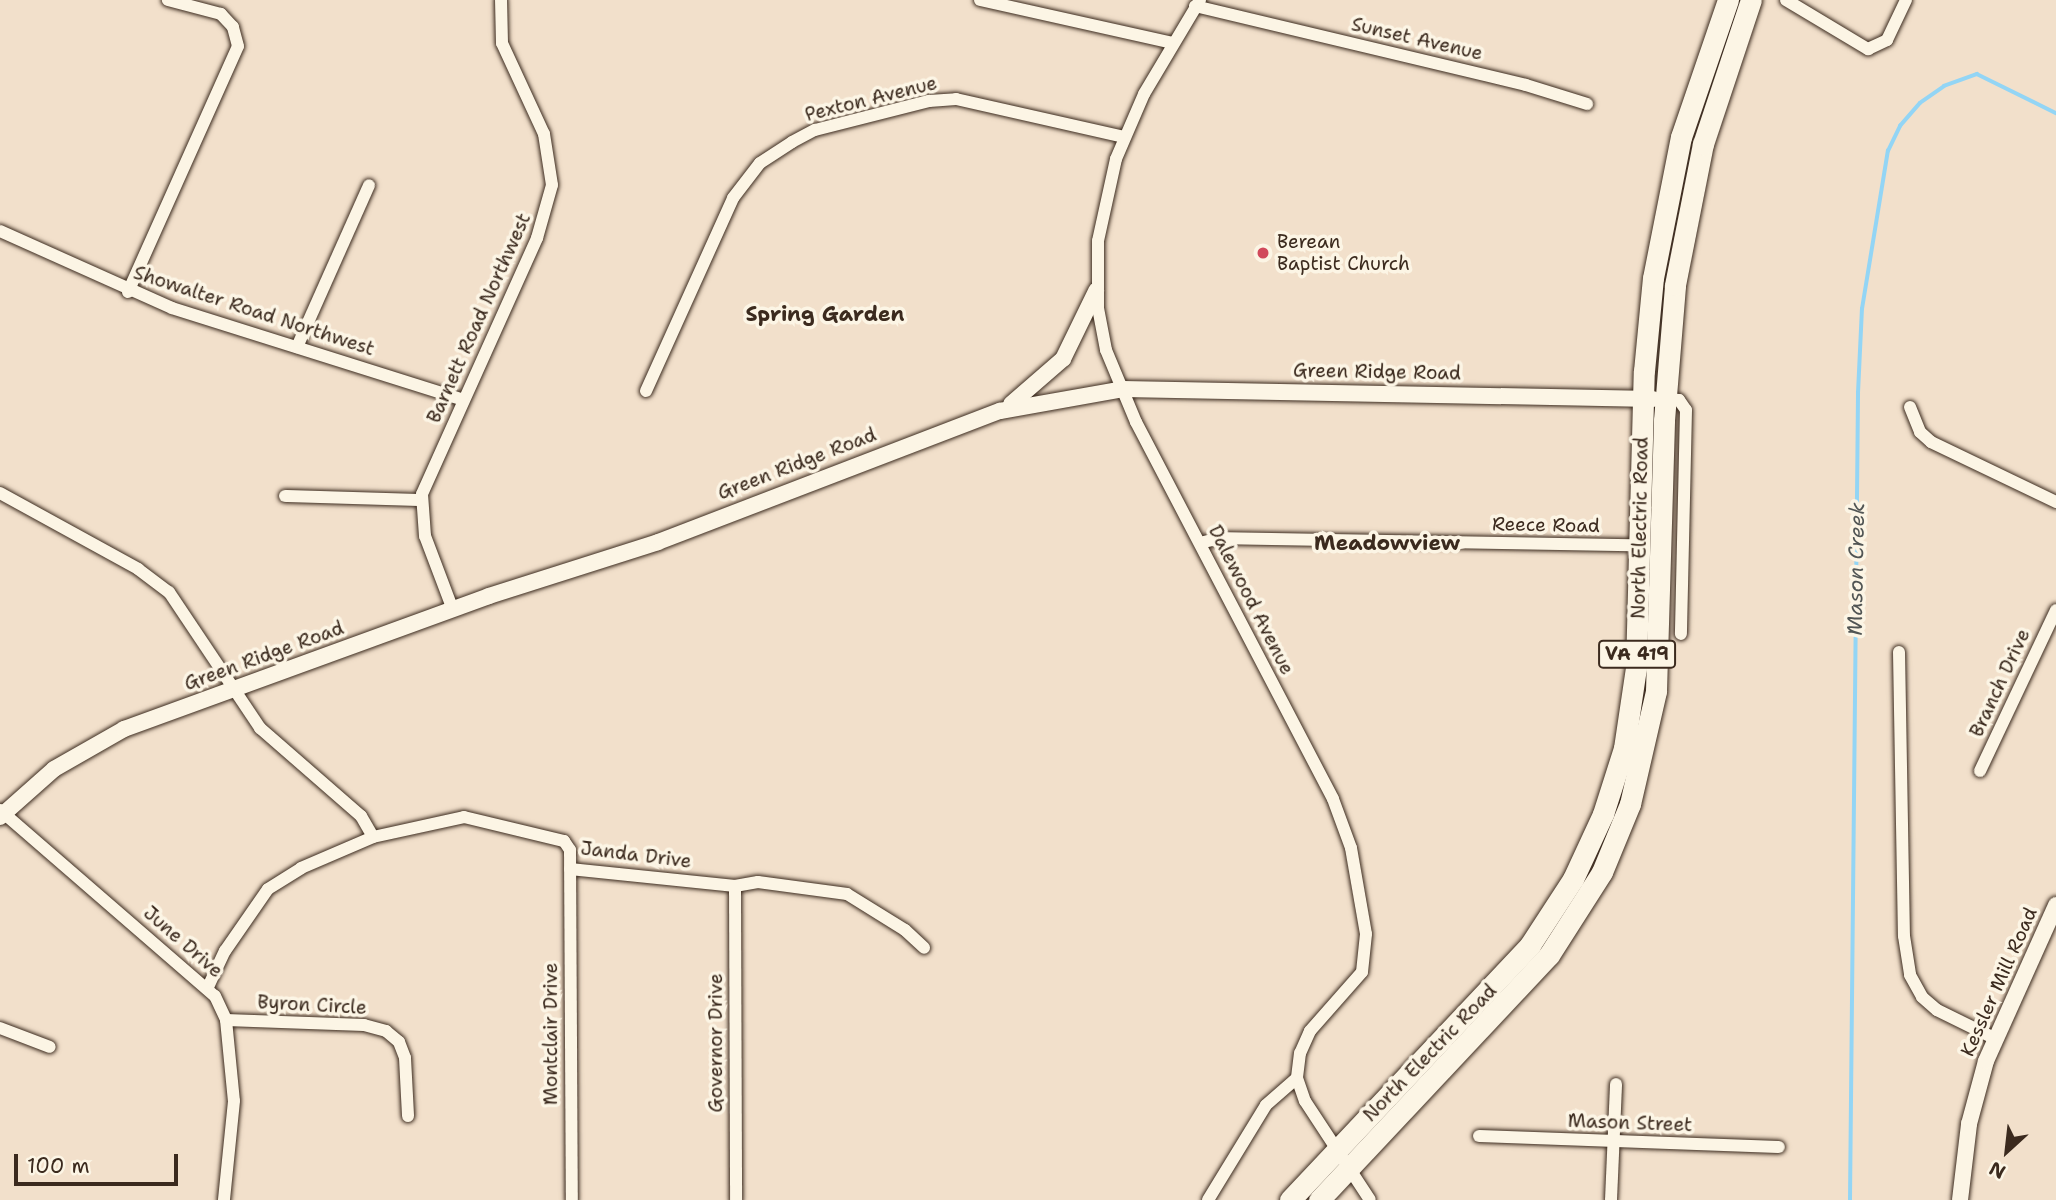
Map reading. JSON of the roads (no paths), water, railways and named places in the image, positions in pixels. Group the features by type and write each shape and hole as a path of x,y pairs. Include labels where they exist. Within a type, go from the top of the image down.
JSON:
{"main road":[{"name":"North Electric Road","path":"1319,1200 1536,971 1602,872 1630,804 1649,736 1658,660 1643,399 1653,278 1671,177 1728,0"},
{"name":"North Electric Road","path":"1290,1200 1511,967 1551,915 1587,851 1615,781 1632,707 1675,285 1686,215 1714,105 1751,0"}],"street":[{"path":"128,292 238,46 233,27 221,14 168,0"},
{"name":"Barnett Road Northwest","path":"453,610 425,536 422,500 463,400 537,238 552,185 544,134 502,43 501,0"},
{"path":"980,0 1171,43"},
{"path":"1786,0 1868,49 1886,40 1906,0"},
{"name":"Dalewood Avenue","path":"1198,3 1171,43 1125,137 1100,231 1096,291 1106,350 1123,389 1332,799 1361,892 1366,942 1362,972 1310,1031 1300,1053 1297,1078"},
{"name":"Sunset Avenue","path":"1198,3 1526,85 1587,104"},
{"name":"Pexton Avenue","path":"646,391 733,198 760,163 792,142 815,130 929,101 956,99 1125,137"},
{"path":"297,347 369,185"},
{"name":"Showalter Road Northwest","path":"0,231 128,292 463,400"},
{"path":"1000,411 1063,359 1096,291"},
{"name":"Green Ridge Road","path":"1,813 54,769 98,741 453,610 657,542 1000,411 1123,389 1665,399"},
{"path":"1665,399 1679,400 1686,410 1681,634"},
{"path":"1910,407 1916,426 1931,442 2056,502"},
{"path":"0,493 154,579 180,603 271,740 361,816 373,837"},
{"path":"285,496 422,500"},
{"name":"Reece Road","path":"1200,543 1233,538 1684,549"},
{"name":"Branch Drive","path":"1980,771 2056,610"},
{"path":"1899,652 1904,936 1909,975 1929,1004 1994,1038"},
{"name":"June Drive","path":"1,813 208,987 226,1020 234,1101 224,1200"},
{"name":"Janda Drive","path":"208,987 225,951 268,890 301,868 373,837 451,818 482,820 564,841 570,850 570,869 736,886 758,882 847,894 905,930 924,948"},
{"name":"Montclair Drive","path":"570,869 572,1200"},
{"name":"Governor Drive","path":"736,886 736,1200"},
{"name":"Kessler Mill Road","path":"1960,1200 1969,1124 1994,1038 2056,905"},
{"name":"Byron Circle","path":"226,1020 364,1026 386,1031 399,1042 405,1058 408,1116"},
{"path":"0,1028 50,1047"},
{"path":"1208,1200 1266,1105 1297,1078 1305,1101 1335,1152 1370,1200"},
{"path":"1611,1200 1616,1084"},
{"name":"Mason Street","path":"1479,1136 1779,1147"}],"waterway":[{"name":"Mason Creek","path":"1850,1200 1858,393 1862,309 1888,151 1900,126 1920,103 1944,86 1977,74 2056,113"}],"place":[{"name":"Berean Baptist Church","path":"1263,253"}],"district":[{"name":"Spring Garden","path":"825,314"},
{"name":"Meadowview","path":"1387,543"}]}
